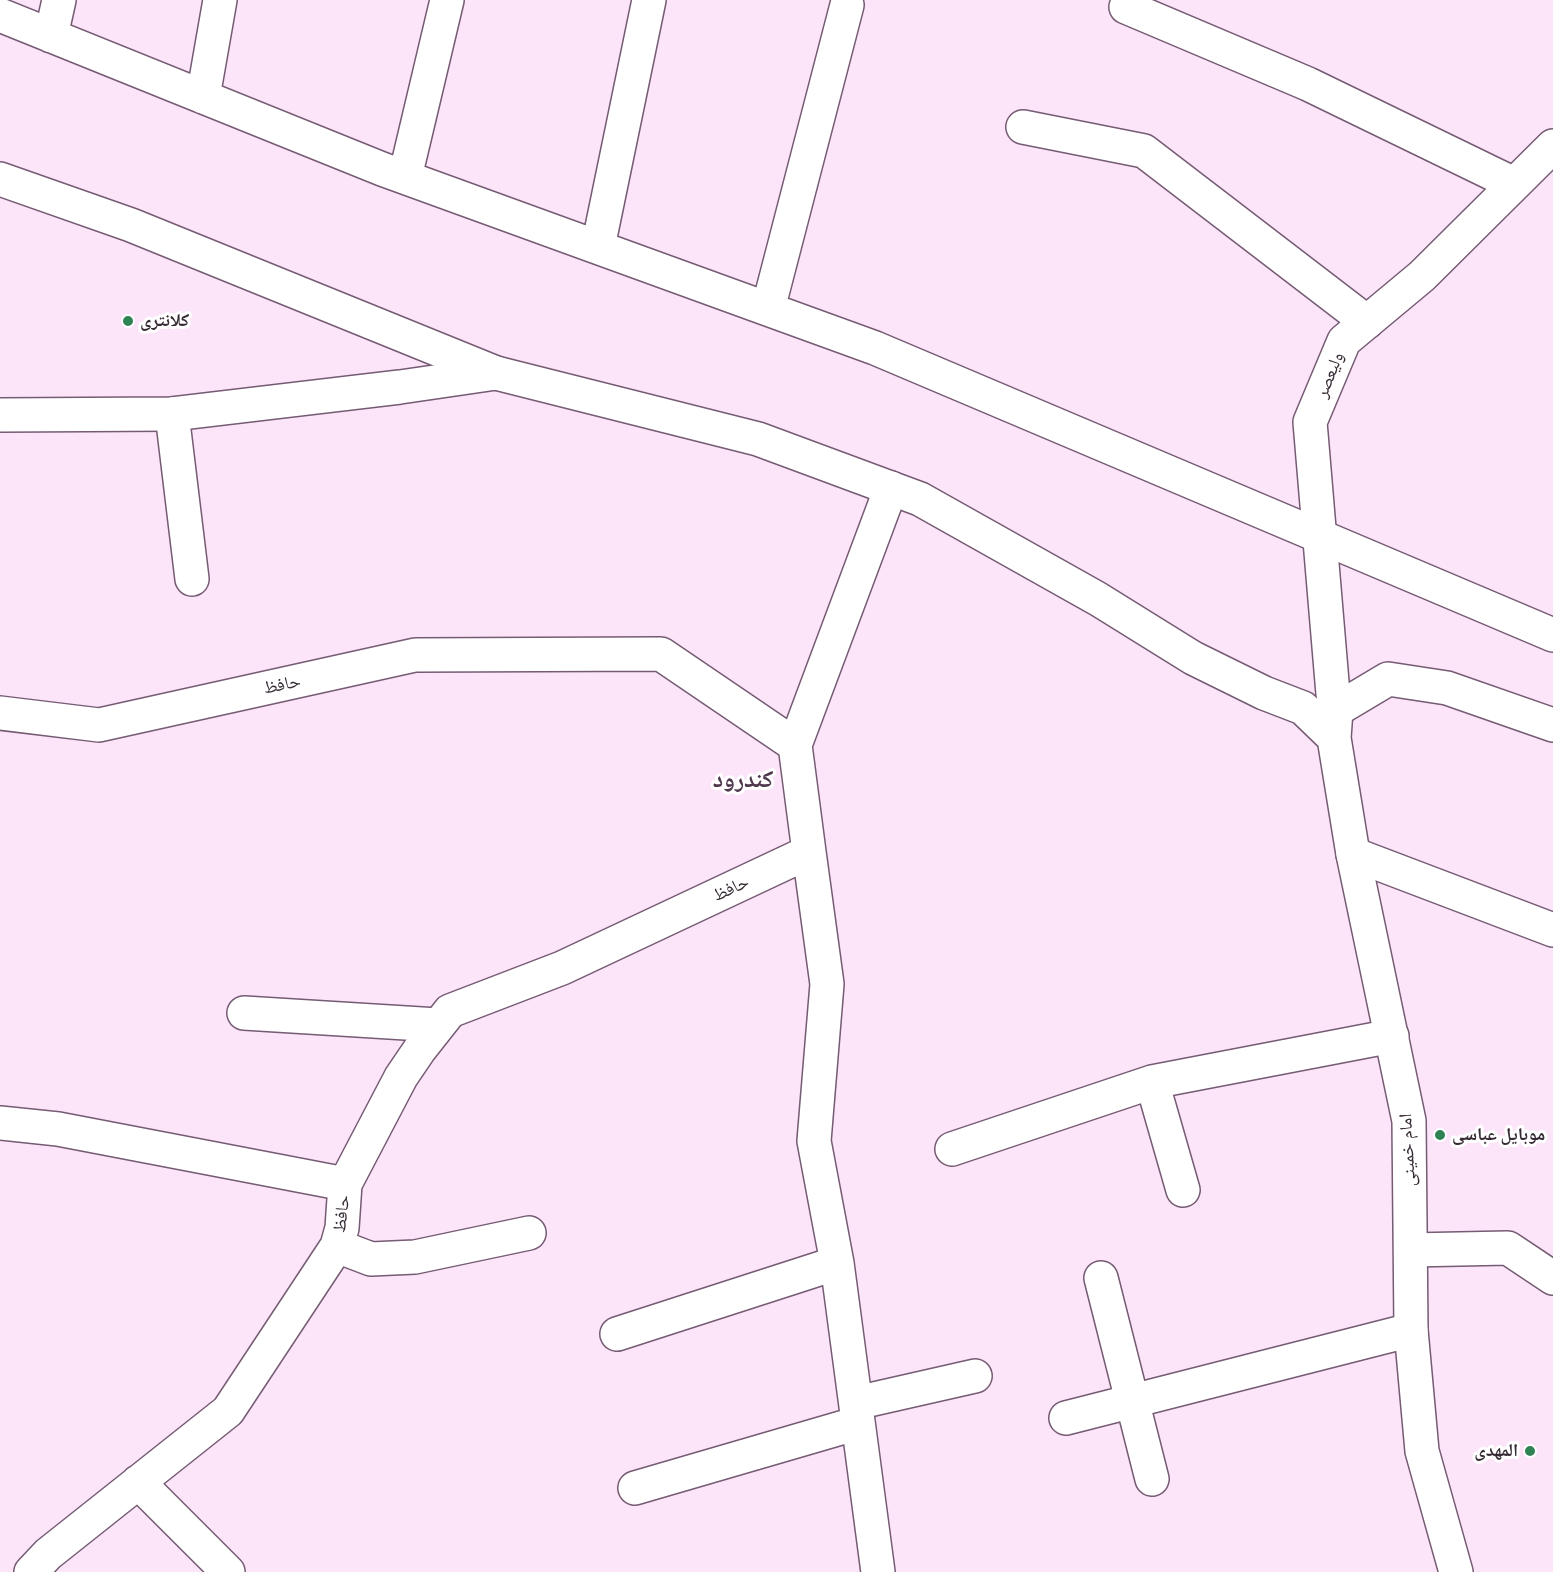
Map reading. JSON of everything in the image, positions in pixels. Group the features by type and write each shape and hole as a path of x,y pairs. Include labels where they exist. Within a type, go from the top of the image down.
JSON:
{"street":[{"path":"51,36 59,0"},
{"path":"203,97 220,0"},
{"path":"405,177 447,0"},
{"path":"597,247 650,0"},
{"path":"768,309 847,5"},
{"path":"1125,7 1308,84 1514,184"},
{"path":"0,15 405,177 875,348 1551,630"},
{"path":"1023,127 1144,151 1367,322"},
{"name":"ولیعصر","path":"1334,714 1310,422 1344,341 1422,276 1553,146"},
{"path":"0,179 130,225 496,373 758,439 920,499 1098,599 1193,658 1264,693 1303,708 1334,714 1388,678 1447,688 1553,725"},
{"path":"0,415 172,414 400,387 496,373"},
{"path":"172,414 192,579"},
{"path":"878,1572 837,1263 814,1141 827,984 795,745 891,488"},
{"name":"حافظ","path":"0,713 99,725 415,655 661,654 795,745"},
{"name":"امام خمینی","path":"1334,714 1353,854 1409,1120 1411,1330 1422,1451 1456,1572"},
{"name":"حافظ","path":"31,1572 48,1554 228,1411 337,1246 342,1228 345,1184 401,1077 450,1011 562,968 809,852"},
{"path":"1353,854 1553,930"},
{"path":"244,1013 438,1025"},
{"path":"952,1149 1152,1082 1392,1036"},
{"path":"1152,1082 1183,1190"},
{"path":"0,1123 58,1129 345,1184"},
{"path":"337,1246 371,1259 415,1257 529,1233"},
{"path":"1411,1250 1508,1248 1553,1278"},
{"path":"617,1334 837,1263"},
{"path":"1101,1278 1152,1479"},
{"path":"1066,1418 1411,1330"},
{"path":"635,1488 975,1376"},
{"path":"138,1482 228,1572"}],"place":[{"name":"کلانتری","path":"128,321"},
{"name":"موبایل عباسی","path":"1440,1135"},
{"name":"المهدی","path":"1530,1451"}],"district":[{"name":"کندرود","path":"743,780"}]}
